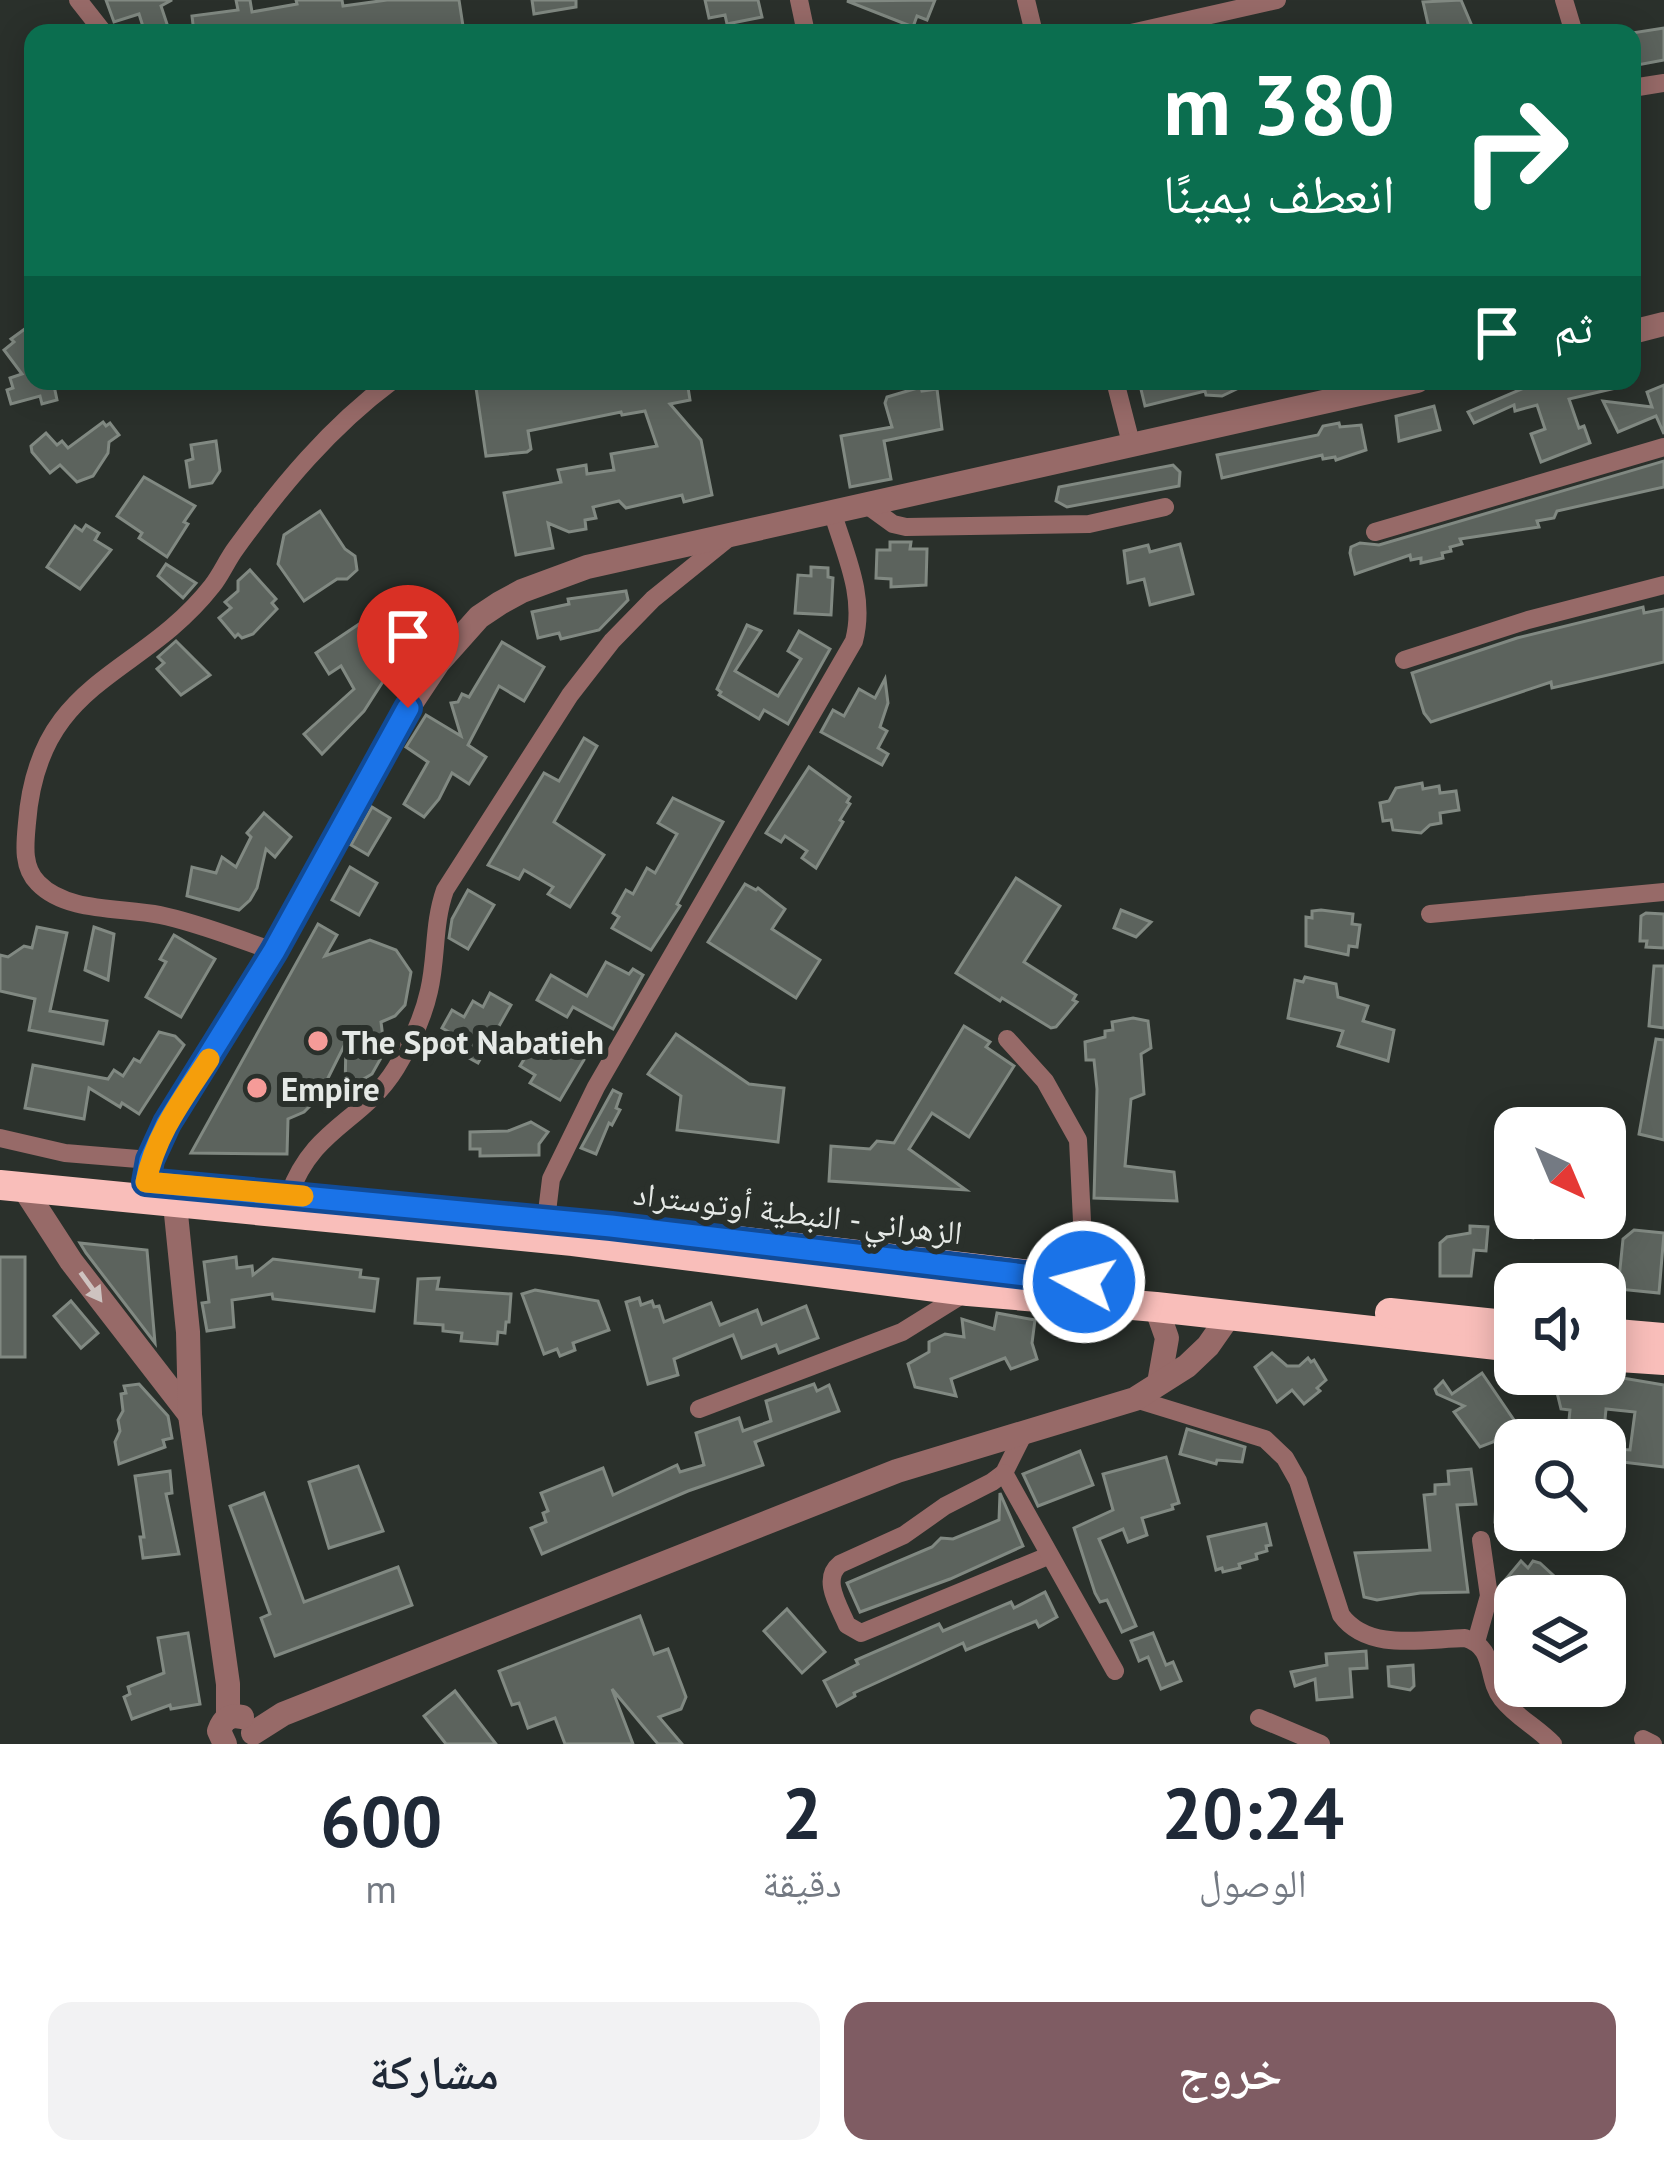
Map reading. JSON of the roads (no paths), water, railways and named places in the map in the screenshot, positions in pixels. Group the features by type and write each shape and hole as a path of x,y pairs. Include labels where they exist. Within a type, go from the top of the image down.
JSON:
{"highway":[{"name":"الزهراني - النبطية أوتوستراد","path":"0,1167 50,1177 148,1171 289,1195 1084,1282 1494,1335"},
{"name":"الزهراني - النبطية أوتوستراد","path":"12,1188 573,1241 968,1291 1229,1316 1447,1330"},
{"path":"1626,1335 1664,1338"},
{"path":"1626,1357 1664,1360"}],"street":[{"path":"78,0 97,24"},
{"path":"1171,24 1277,0"},
{"path":"274,951 163,916 58,898 37,882 26,863 28,805 38,764 68,708 182,617 212,586 244,537 317,447 382,390"},
{"path":"1117,390 1132,447"},
{"path":"0,1138 148,1171 167,1123 274,951 408,708 438,663 479,617 521,591 587,567 1378,390"},
{"path":"1375,532 1664,447"},
{"path":"864,503 893,524 906,527 1089,524 1165,507"},
{"path":"547,1220 556,1165 596,1087 854,640 861,616 859,598 832,511"},
{"path":"289,1195 312,1148 379,1091 400,1060 430,988 436,915 445,890 570,695 612,640 653,599 731,536"},
{"path":"1404,660 1528,620 1664,585"},
{"path":"1430,914 1664,892"},
{"path":"1007,1039 1046,1081 1078,1140 1084,1282"},
{"path":"12,1188 190,1415"},
{"path":"175,1204 188,1332 190,1415 236,1734 897,1472 1135,1399 1187,1366 1229,1316"},
{"path":"699,1409 902,1331 968,1291"},
{"path":"1156,1307 1167,1338 1160,1383"},
{"path":"1135,1399 1265,1439 1285,1458 1298,1480 1340,1615 1351,1628 1369,1638 1476,1642 1487,1653 1492,1680 1505,1702 1553,1744"},
{"path":"1024,1433 1004,1473 904,1535 833,1570 830,1579 847,1625 861,1633 1048,1556"},
{"path":"1004,1473 1115,1671"},
{"path":"1476,1642 1490,1596 1481,1540"},
{"path":"1258,1718 1321,1744"}],"place":[{"name":"The Spot Nabatieh","path":"318,1041"},
{"name":"Empire","path":"257,1088"}]}
